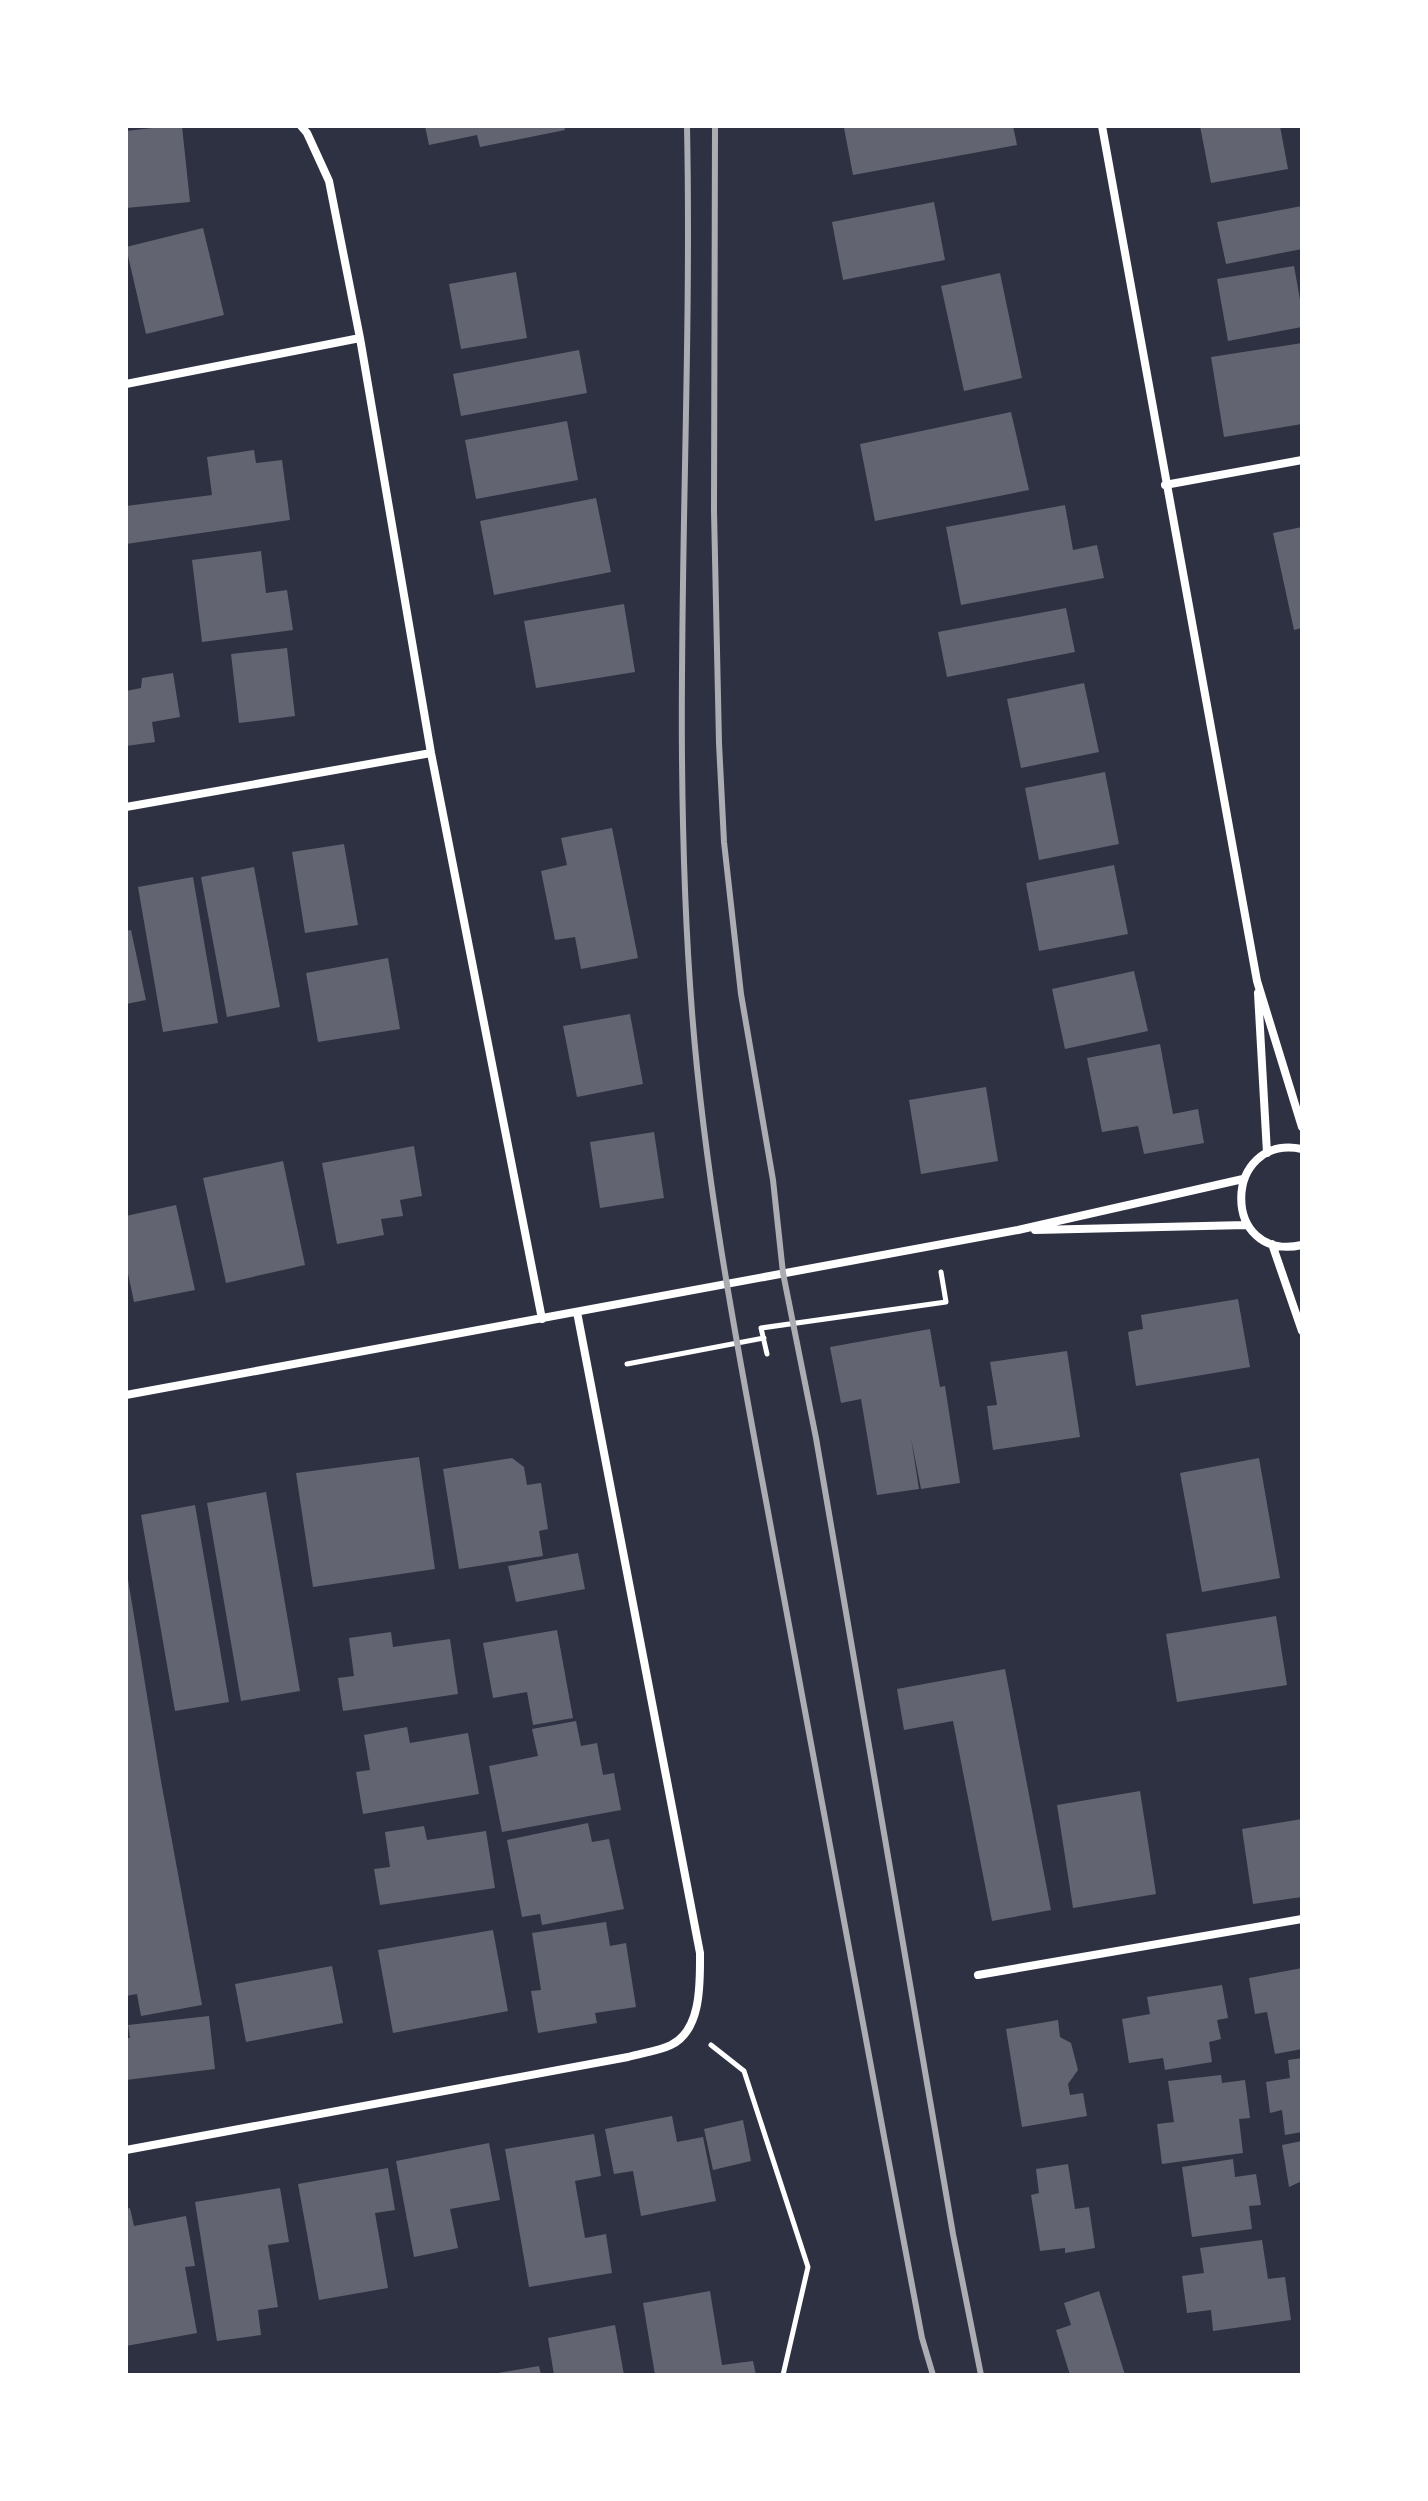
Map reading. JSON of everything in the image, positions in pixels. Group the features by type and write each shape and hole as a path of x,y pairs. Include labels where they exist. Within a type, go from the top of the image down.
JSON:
{"street":[{"path":"301,126 329,181 360,338 431,753 542,1319"},
{"path":"1102,126 1257,981 1302,1127"},
{"path":"126,384 360,338"},
{"path":"1165,485 1302,460"},
{"path":"126,807 431,753"},
{"path":"1257,981 1267,1153"},
{"path":"1246,1225 1239,1198 1243,1179 1251,1165 1267,1153 1290,1147 1302,1149"},
{"path":"126,1395 1018,1230 1243,1179"},
{"path":"1018,1230 1246,1225 1272,1244 1290,1248 1302,1245"},
{"path":"1272,1244 1302,1331"},
{"path":"126,2150 628,2057 673,2045 688,2027 700,1992 700,1953 577,1312"},
{"path":"978,1975 1302,1919"}],"path":[{"path":"767,1354 761,1328 946,1302 936,1245"},
{"path":"627,1364 764,1338"},
{"path":"688,2027 744,2071 808,2267 783,2375"}],"building":[{"path":"182,126 190,202 126,208 126,131"},
{"path":"425,126 564,126 565,130 480,147 477,135 429,145"},
{"path":"1013,126 1017,145 853,175 844,128"},
{"path":"1200,126 1280,126 1288,169 1211,183"},
{"path":"934,202 945,260 843,280 832,222"},
{"path":"1302,206 1302,249 1226,264 1217,222"},
{"path":"203,228 224,315 146,334 126,247"},
{"path":"1294,266 1302,327 1228,341 1217,279"},
{"path":"516,272 527,338 461,349 449,284"},
{"path":"1000,273 1022,378 964,391 941,286"},
{"path":"1302,343 1302,424 1224,437 1211,357"},
{"path":"579,350 587,393 461,416 453,374"},
{"path":"1011,412 1029,490 875,521 860,444"},
{"path":"567,421 578,480 476,499 465,440"},
{"path":"254,450 256,463 282,460 290,520 126,544 126,506 212,495 207,457"},
{"path":"596,498 611,572 494,595 480,521"},
{"path":"1065,505 1073,550 1097,545 1104,578 961,605 946,527"},
{"path":"1302,527 1302,628 1294,630 1273,533"},
{"path":"261,551 266,593 287,590 293,630 202,642 192,560"},
{"path":"624,604 635,672 536,688 524,621"},
{"path":"1066,608 1075,652 947,677 938,632"},
{"path":"287,648 295,716 239,723 231,654"},
{"path":"173,673 180,717 152,722 155,742 126,746 126,691 141,688 142,678"},
{"path":"1084,683 1099,752 1021,768 1007,699"},
{"path":"1105,772 1119,844 1039,860 1025,788"},
{"path":"612,828 638,958 581,969 575,937 555,940 541,871 567,865 561,838"},
{"path":"344,844 358,925 305,933 292,852"},
{"path":"1114,865 1128,934 1039,951 1026,883"},
{"path":"254,867 280,1007 227,1017 201,877"},
{"path":"193,877 218,1023 163,1032 138,887"},
{"path":"131,930 146,1000 126,1004 126,931"},
{"path":"388,958 400,1029 318,1042 306,973"},
{"path":"1134,971 1148,1031 1065,1049 1052,989"},
{"path":"630,1014 643,1084 577,1097 563,1026"},
{"path":"1160,1044 1173,1114 1198,1109 1204,1143 1144,1154 1138,1126 1102,1132 1087,1058"},
{"path":"986,1087 998,1161 921,1174 909,1100"},
{"path":"654,1132 664,1198 600,1208 590,1142"},
{"path":"414,1146 422,1196 400,1200 403,1216 381,1219 384,1235 337,1244 322,1163"},
{"path":"283,1161 305,1265 226,1283 203,1178"},
{"path":"176,1205 195,1290 134,1302 126,1264 126,1216"},
{"path":"1238,1299 1250,1367 1136,1386 1128,1332 1143,1329 1141,1315"},
{"path":"930,1329 940,1387 945,1386 960,1483 921,1489 911,1438 919,1489 877,1495 861,1399 841,1403 830,1347"},
{"path":"1067,1351 1080,1437 993,1450 987,1406 997,1405 990,1362"},
{"path":"419,1457 435,1569 313,1587 296,1473"},
{"path":"512,1458 524,1467 527,1485 541,1483 548,1529 539,1531 543,1556 459,1569 443,1469"},
{"path":"1259,1458 1280,1578 1202,1592 1180,1473"},
{"path":"266,1492 300,1691 241,1701 207,1503"},
{"path":"195,1505 229,1702 175,1711 141,1515"},
{"path":"578,1553 585,1589 516,1602 508,1566"},
{"path":"126,1567 202,2005 141,2016 137,1994 126,1996"},
{"path":"1276,1616 1287,1685 1177,1702 1166,1634"},
{"path":"557,1630 573,1718 533,1725 527,1692 493,1698 483,1643"},
{"path":"391,1632 393,1647 450,1639 458,1694 343,1711 338,1678 354,1676 349,1638"},
{"path":"1005,1669 1051,1910 992,1921 953,1721 904,1730 897,1689"},
{"path":"576,1721 581,1746 597,1743 603,1775 614,1773 621,1810 502,1832 489,1766 538,1756 532,1729"},
{"path":"407,1727 410,1743 468,1733 479,1794 363,1814 356,1772 370,1770 364,1735"},
{"path":"1140,1791 1156,1894 1073,1908 1057,1805"},
{"path":"1302,1819 1302,1897 1253,1904 1242,1829"},
{"path":"588,1823 592,1842 609,1839 624,1909 542,1925 540,1914 522,1917 507,1840"},
{"path":"424,1826 427,1840 486,1831 495,1888 380,1905 374,1869 390,1867 385,1832"},
{"path":"606,1922 610,1946 626,1943 636,2007 595,2013 597,2023 538,2033 531,1991 541,1990 532,1933"},
{"path":"493,1930 508,2011 393,2033 378,1950"},
{"path":"332,1966 343,2023 246,2042 235,1984"},
{"path":"1302,1968 1302,2049 1275,2054 1267,2012 1255,2014 1249,1978"},
{"path":"1222,1985 1228,2018 1217,2020 1221,2039 1209,2042 1212,2062 1165,2070 1163,2058 1129,2063 1122,2019 1150,2014 1147,1997"},
{"path":"209,2016 215,2069 126,2080 126,2038 130,2038 128,2025"},
{"path":"1058,2020 1060,2037 1071,2043 1078,2070 1068,2084 1070,2095 1083,2093 1087,2116 1022,2127 1006,2029"},
{"path":"1302,2058 1302,2132 1285,2135 1282,2110 1270,2113 1266,2082 1290,2078 1288,2060"},
{"path":"1221,2075 1222,2083 1245,2080 1250,2118 1239,2119 1243,2153 1162,2164 1157,2124 1174,2122 1168,2081"},
{"path":"672,2116 677,2142 703,2137 716,2201 641,2216 633,2171 614,2174 605,2129"},
{"path":"743,2120 751,2161 713,2170 704,2129"},
{"path":"594,2134 601,2176 575,2181 585,2238 606,2234 612,2273 529,2287 505,2149"},
{"path":"1302,2141 1302,2181 1289,2187 1282,2145"},
{"path":"489,2143 500,2200 450,2209 458,2248 414,2257 396,2161"},
{"path":"1233,2159 1235,2177 1256,2174 1261,2205 1249,2206 1252,2229 1192,2237 1182,2167"},
{"path":"1068,2164 1075,2209 1089,2207 1095,2248 1065,2253 1065,2248 1040,2251 1031,2195 1039,2193 1036,2169"},
{"path":"388,2168 395,2210 375,2213 388,2288 319,2300 298,2184"},
{"path":"280,2188 289,2242 268,2245 278,2307 258,2310 261,2335 217,2341 195,2202"},
{"path":"130,2208 134,2226 186,2216 195,2266 185,2267 197,2333 126,2346 126,2209"},
{"path":"1262,2240 1268,2279 1285,2277 1291,2320 1213,2331 1211,2310 1187,2313 1182,2276 1204,2273 1200,2248"},
{"path":"710,2291 722,2365 753,2361 756,2375 655,2375 643,2303"},
{"path":"1099,2291 1125,2375 1070,2375 1056,2330 1071,2325 1064,2303"},
{"path":"615,2325 624,2375 554,2375 548,2338"},
{"path":"539,2366 541,2375 498,2375 498,2373"}],"railway":[{"path":"687,126 682,791 685,901 698,1080 716,1216 739,1352 922,2338 933,2375"},
{"path":"715,126 714,511 719,743 724,842 741,994 773,1180 783,1273 816,1438 953,2234 981,2375"}]}
